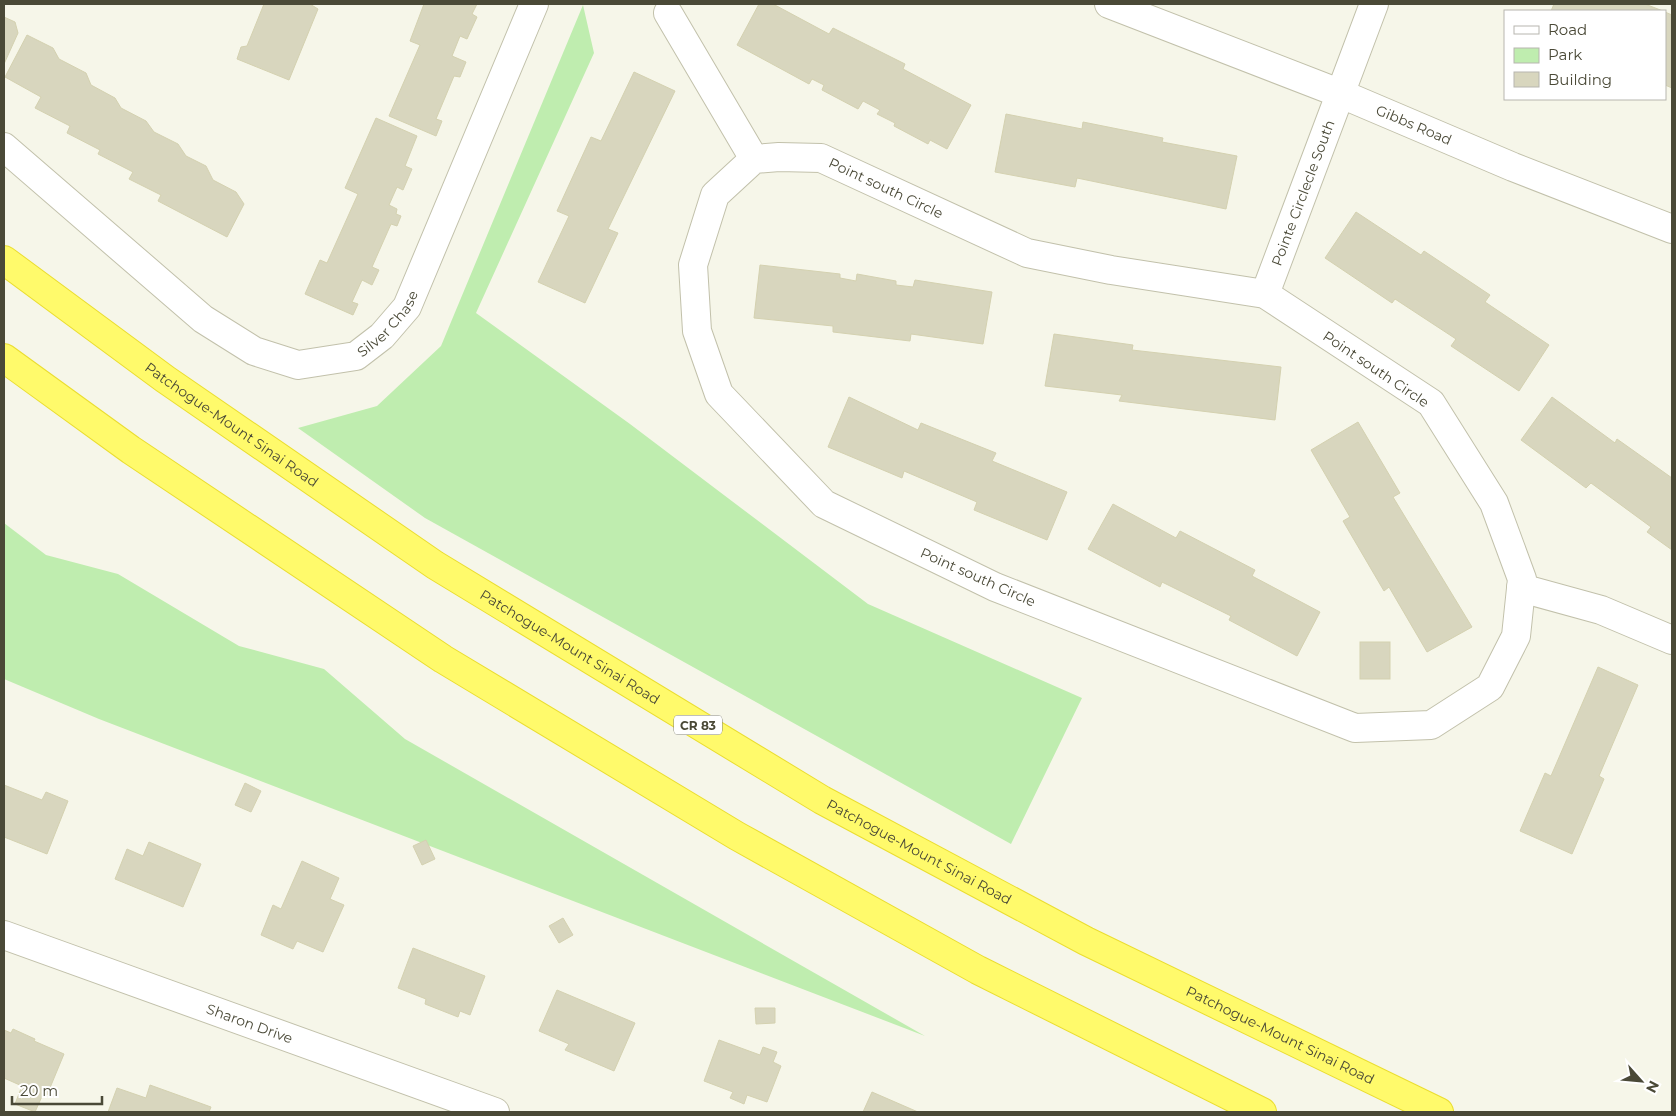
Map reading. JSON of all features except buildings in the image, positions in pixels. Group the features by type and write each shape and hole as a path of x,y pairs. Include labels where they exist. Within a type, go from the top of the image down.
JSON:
{"highway":[{"name":"Patchogue-Mount Sinai Road","path":"4,260 165,378 435,565 822,800 1086,941 1439,1112"},
{"path":"4,358 140,456 443,659 737,836 978,970 1262,1112"}],"street":[{"name":"Silver Chase","path":"4,147 203,319 254,350 298,365 356,356 382,336 407,307 534,4"},
{"name":"Gibbs Road","path":"1109,4 1156,12 1513,167 1672,229"},
{"name":"Pointe Circlecle South","path":"1265,294 1374,4"},
{"path":"668,13 754,159"},
{"name":"Point south Circle","path":"821,158 1027,253 1112,270 1265,294 1431,403 1494,503 1522,579 1516,636 1490,687 1431,725 1355,728 995,588 824,504 719,394 697,331 693,265 715,196 754,159 821,158"},
{"path":"1521,588 1601,610 1672,640"},
{"name":"Sharon Drive","path":"4,935 494,1112"}],"green space":[{"path":"583,5 594,53 476,313 630,424 868,604 1082,698 1011,844 425,518 298,428 377,406 441,346"},
{"path":"4,523 46,555 118,574 239,646 324,669 405,739 925,1036 99,719 4,679"}]}
